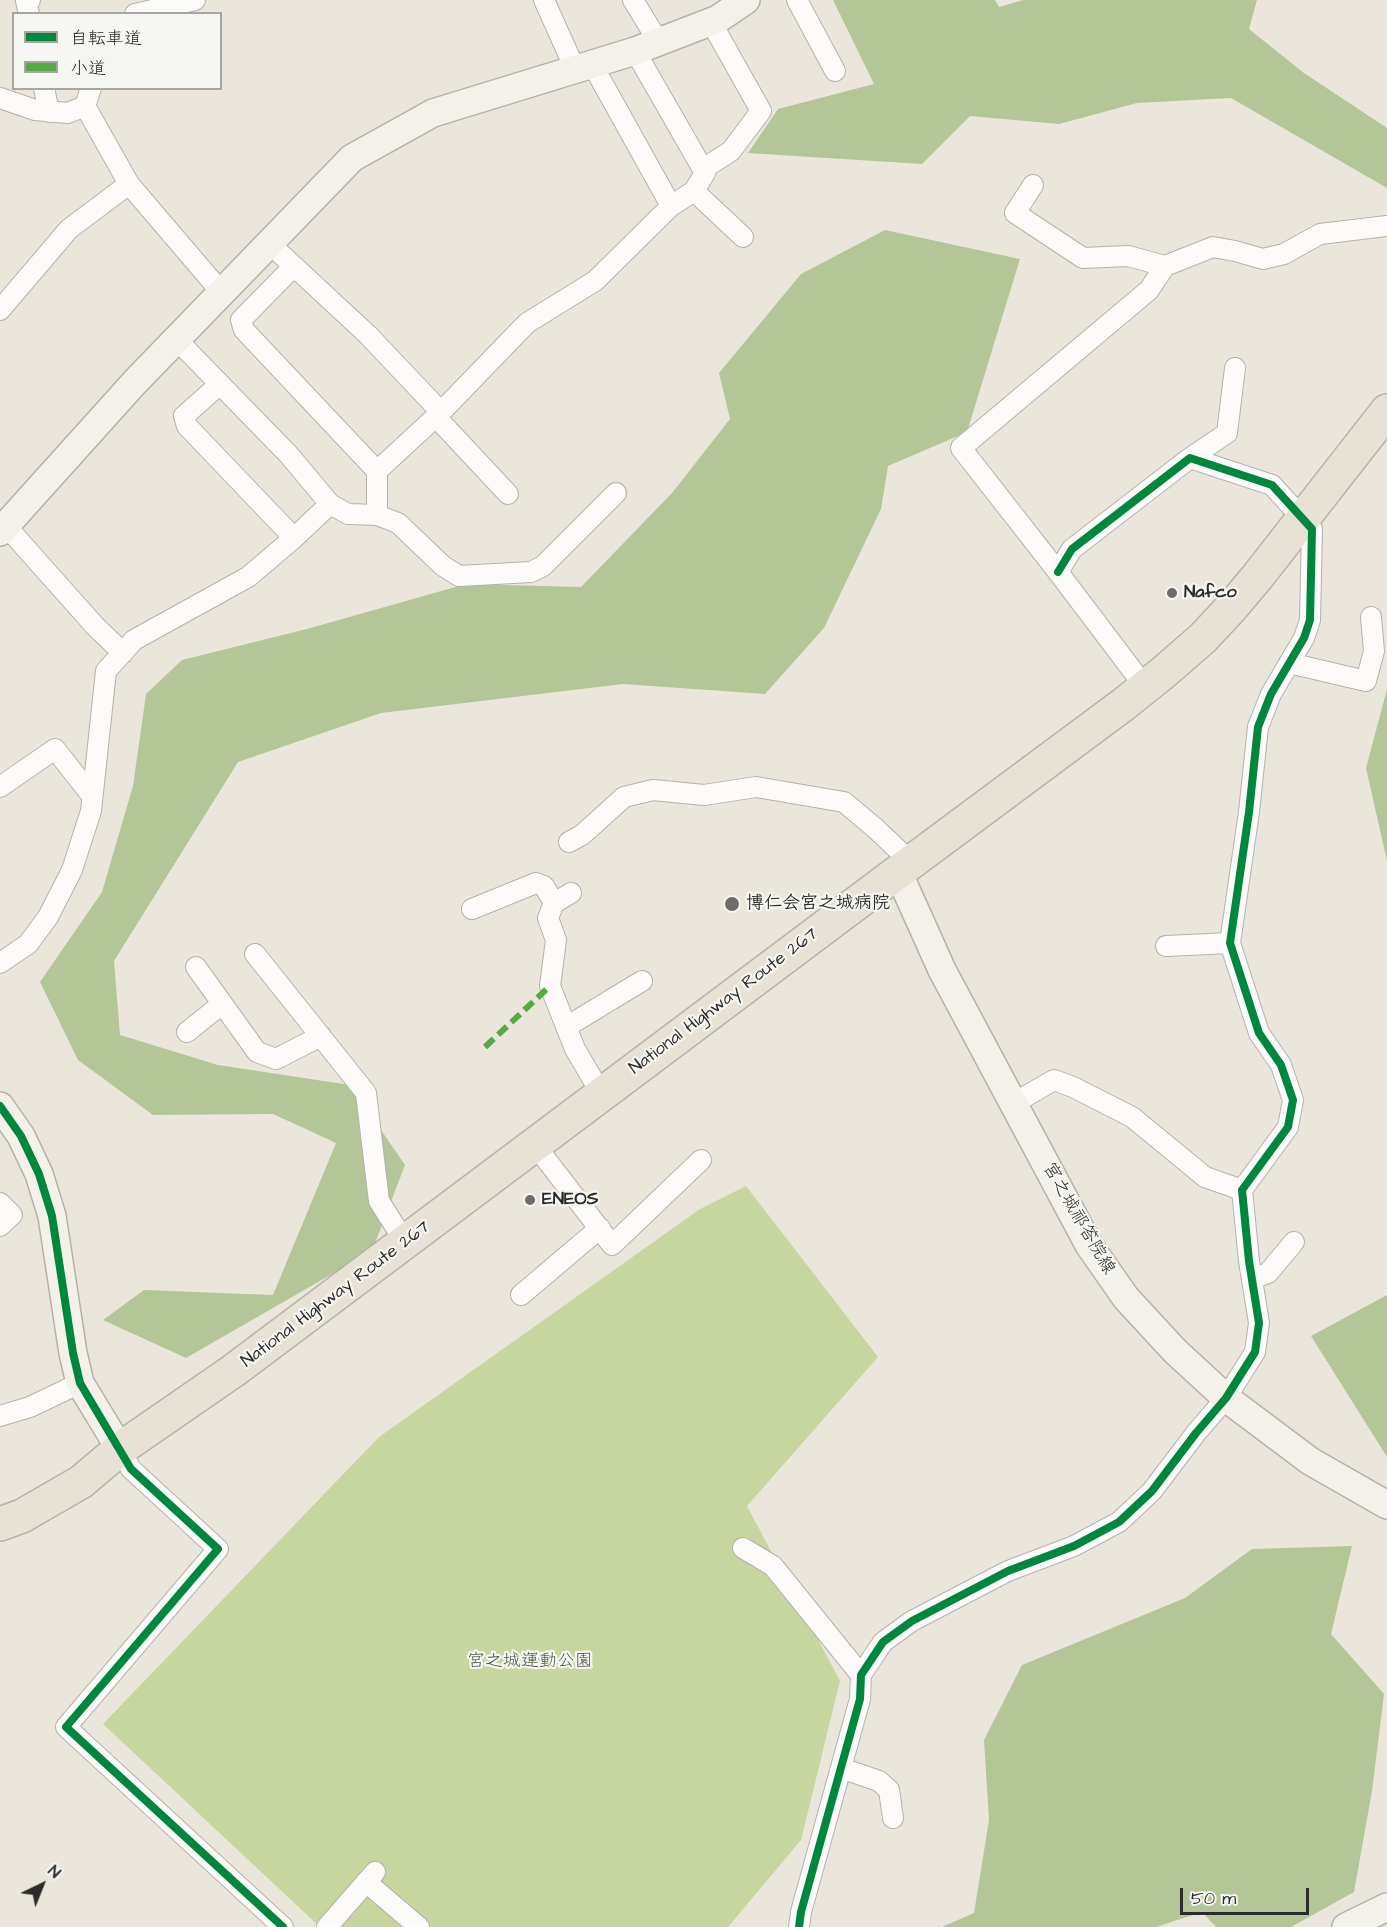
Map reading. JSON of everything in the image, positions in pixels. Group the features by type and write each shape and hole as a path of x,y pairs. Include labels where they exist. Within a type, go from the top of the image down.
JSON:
{"highway":[{"name":"National Highway Route 267","path":"0,1524 22,1516 81,1482 120,1449 233,1371 1145,687 1203,638 1233,607 1387,411"}],"street":[{"path":"29,12 26,1 30,0"},
{"path":"144,12 195,0"},
{"path":"544,0 671,206"},
{"path":"377,471 438,414 527,323 595,281 671,206 694,191 705,173 647,46 633,0"},
{"path":"123,653 3,529 135,382 352,158 433,113 647,46 711,22 746,0"},
{"path":"797,0 835,71"},
{"path":"703,169 731,151 761,111 711,22"},
{"path":"44,90 49,112"},
{"path":"0,98 35,110 68,112 88,97 129,184 222,294"},
{"path":"0,310 69,230 129,184"},
{"path":"1033,185 1015,213 1083,258 1128,256 1165,266"},
{"path":"694,191 743,237"},
{"path":"1145,687 961,448 1149,290 1165,266 1213,247 1235,250 1263,259 1284,254 1320,234 1387,226"},
{"path":"270,244 368,335 508,494"},
{"path":"294,266 241,320 244,330 377,471 376,515"},
{"path":"177,340 289,455 330,504 348,514 376,515 398,524 443,566 459,576 531,572 543,566 616,494"},
{"path":"1058,572 1072,549 1190,458 1227,433 1235,368"},
{"path":"220,384 184,416 187,426 294,538"},
{"path":"799,1927 801,1912 860,1699 861,1675 883,1642 912,1621 1008,1571 1074,1546 1119,1522 1152,1491 1226,1398 1255,1352 1258,1323 1242,1190 1288,1127 1293,1100 1281,1065 1259,1033 1230,943 1249,812 1258,727 1271,694 1304,638 1310,620 1313,536 1312,529 1304,518 1272,485 1190,458"},
{"path":"0,963 28,944 48,916 72,870 91,811 106,671 134,640 248,577 330,504"},
{"path":"1289,663 1366,681 1374,651 1371,617"},
{"path":"0,787 55,749 92,796"},
{"path":"569,842 582,835 624,797 653,789 704,795 756,788 844,802 875,828 904,867"},
{"name":"宮之城祁答院線","path":"904,867 942,970 1089,1245 1126,1298 1175,1351 1226,1398 1310,1461 1387,1505"},
{"path":"471,909 536,883 543,886 554,903"},
{"path":"571,893 554,903 548,918 556,940 550,986 575,1049 602,1095"},
{"path":"1166,946 1230,943"},
{"path":"255,954 366,1093 379,1201 405,1242"},
{"path":"196,967 257,1052 276,1059 321,1036"},
{"path":"566,1027 642,981"},
{"path":"187,1032 222,1004"},
{"path":"1014,1103 1054,1080 1073,1087 1132,1117 1205,1177 1242,1190"},
{"path":"0,1106 21,1136 39,1174 52,1216 73,1353 80,1383 131,1469 218,1549 66,1727 283,1927"},
{"path":"535,1145 612,1245 701,1160"},
{"path":"0,1203 12,1215 0,1226"},
{"path":"521,1295 600,1228"},
{"path":"1252,1279 1268,1273 1294,1242"},
{"path":"0,1416 30,1407 80,1383"},
{"path":"743,1548 773,1566 861,1675"},
{"path":"841,1768 879,1781 889,1790 893,1818"},
{"path":"327,1927 370,1877 419,1927"},
{"path":"1347,1927 1387,1907"}],"green space":[{"path":"833,0 995,0 999,7 1023,0 1257,0 1249,29 1304,73 1387,128 1387,188 1231,98 1137,103 1059,124 970,116 922,164 748,153 778,109 874,84"},
{"path":"885,230 1020,259 967,432 888,466 881,509 824,628 765,694 623,684 381,713 238,762 114,961 120,1035 218,1065 350,1085 405,1165 372,1251 186,1358 103,1320 144,1290 273,1295 336,1143 273,1114 153,1115 78,1060 40,982 102,892 133,786 146,694 182,660 307,629 466,584 581,587 672,493 730,419 719,373 801,274"},
{"path":"1387,689 1387,861 1366,768"},
{"name":"宮之城運動公園","path":"746,1186 878,1357 747,1506 840,1681 801,1840 728,1927 320,1927 103,1724 379,1437 700,1209"},
{"path":"1387,1295 1387,1457 1311,1336"},
{"path":"1352,1546 1331,1634 1384,1694 1372,1791 1354,1892 1291,1927 1216,1927 1202,1912 1156,1927 942,1927 974,1913 989,1820 984,1740 1022,1665 1185,1598 1252,1549"}],"marked path":[{"path":"485,1047 550,986"}],"cycle path":[{"path":"799,1927 801,1912 860,1699 861,1675 883,1642 912,1621 1008,1571 1074,1546 1119,1522 1152,1491 1226,1398 1255,1352 1259,1323 1249,1261 1242,1190 1288,1127 1293,1100 1281,1065 1259,1033 1230,943 1249,812 1258,727 1271,694 1304,638 1310,620 1312,529 1272,485 1190,458 1072,549 1058,572"},
{"path":"0,1106 21,1136 39,1174 52,1216 73,1353 80,1383 131,1469 218,1549 66,1727 283,1927"}],"place":[{"name":"Nafco","path":"1172,593"},
{"name":"博仁会宮之城病院","path":"732,904"},
{"name":"ENEOS","path":"530,1200"}]}
